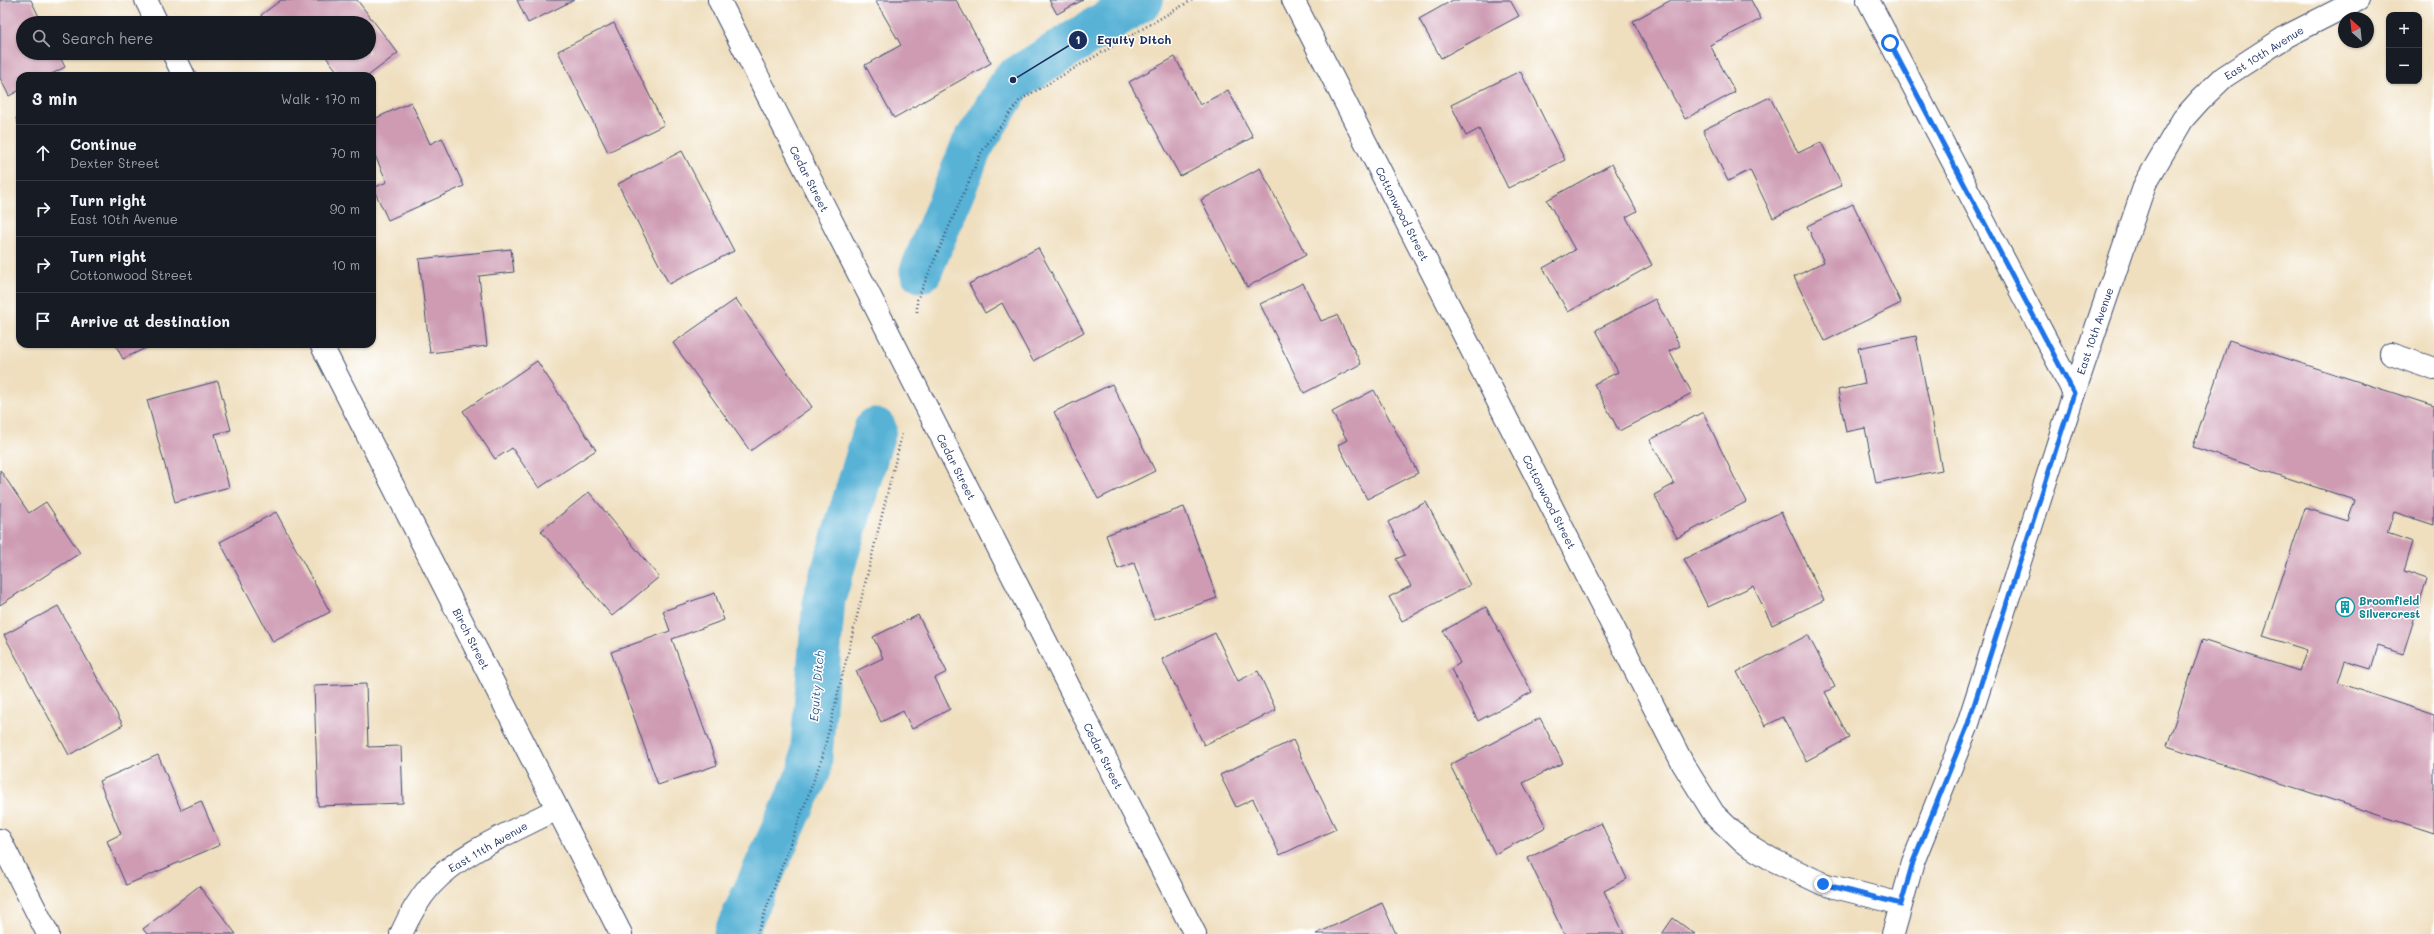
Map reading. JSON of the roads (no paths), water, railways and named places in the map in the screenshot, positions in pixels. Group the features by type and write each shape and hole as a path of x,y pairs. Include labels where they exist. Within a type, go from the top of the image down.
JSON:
{"street":[{"path":"146,0 154,16"},
{"name":"Cedar Street","path":"719,0 1195,934"},
{"name":"Cottonwood Street","path":"1293,0 1683,764 1714,814 1743,842 1771,859 1823,884 1901,904"},
{"path":"1868,0 2074,393"},
{"name":"East 10th Avenue","path":"1893,934 1913,862 1967,727 2074,393 2145,184 2183,120 2200,100 2224,77 2287,36 2358,0"},
{"path":"176,60 182,72"},
{"name":"Birch Street","path":"323,348 621,934"},
{"path":"2392,354 2434,369"},
{"name":"East 11th Avenue","path":"401,934 412,910 431,885 448,869 491,843 557,809"},
{"path":"0,840 48,934"}],"waterway":[{"name":"Equity Ditch","path":"921,271 972,146 1013,80 1142,0"},
{"name":"Equity Ditch","path":"735,934 810,769 824,599 875,429"}],"place":[{"name":"Equity Ditch","path":"1013,80"},
{"name":"Broomfield Silvercrest","path":"2345,607"}]}
